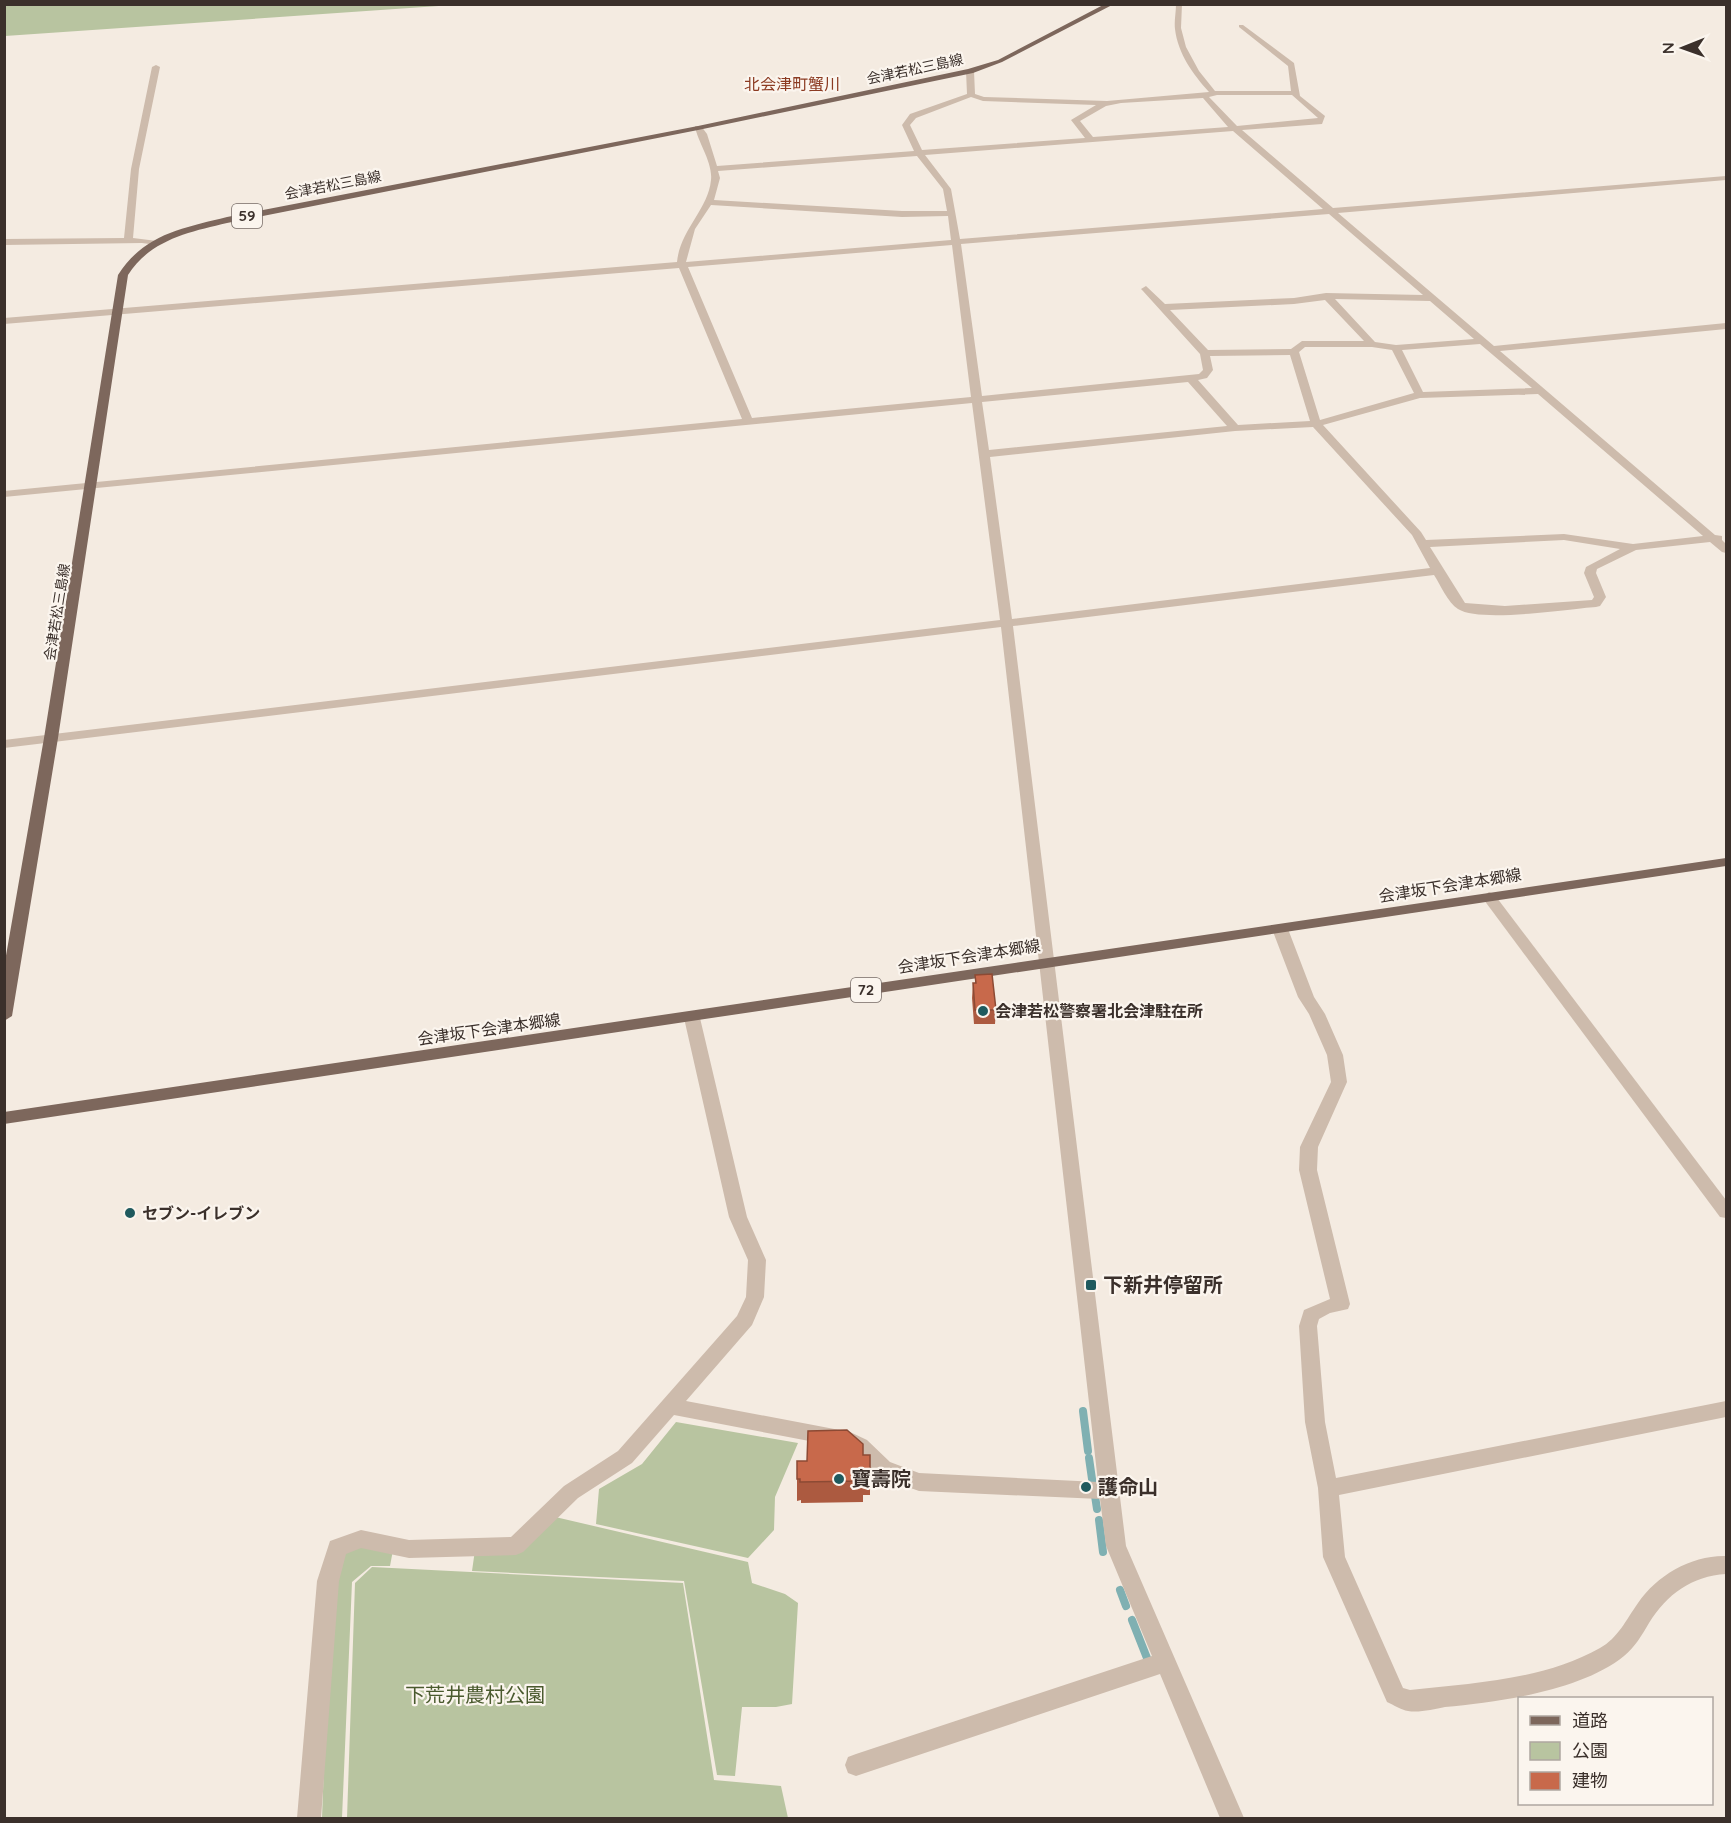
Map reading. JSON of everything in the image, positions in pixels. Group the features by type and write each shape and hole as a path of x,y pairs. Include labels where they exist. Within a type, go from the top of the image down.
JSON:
{"main road":[{"name":"会津若松三島線","path":"4,1016 51,738 123,275 134,257 154,243 186,230 227,220 698,128 970,71 1000,61 1111,4"},
{"name":"会津坂下会津本郷線","path":"4,1118 692,1018 1049,961 1726,862"}],"street":[{"path":"1179,4 1178,30 1186,56 1210,95 1217,113 1726,550"},
{"path":"714,169 1319,122 1322,118 1296,98 1291,65 1241,26"},
{"path":"128,240 135,169 156,67"},
{"path":"970,71 971,95"},
{"path":"1232,1818 1116,1546 1008,623 952,213 947,189 919,153 909,134 907,121 931,109 971,95 983,99 1107,104 1152,98 1296,93"},
{"path":"1091,140 1075,120 1107,104"},
{"path":"698,128 703,134 716,178 709,202 691,229 681,261 747,420"},
{"path":"4,321 1726,178"},
{"path":"709,202 902,214 952,213"},
{"path":"4,242 128,240 154,243"},
{"path":"4,494 747,420 1191,379 1203,376 1209,370 1205,353 1146,289"},
{"path":"1164,307 1294,301 1326,296 1435,298"},
{"path":"1326,296 1342,310 1372,344"},
{"path":"1493,349 1726,326"},
{"path":"1205,353 1294,352 1302,344 1372,344 1395,348 1484,341"},
{"path":"1395,348 1420,395"},
{"path":"1294,352 1316,424 1425,544 1437,571 1461,606 1485,610 1596,603 1600,597 1590,573 1592,567 1633,547"},
{"path":"1191,379 1234,428"},
{"path":"986,454 1234,428 1316,424 1420,395 1542,391"},
{"path":"1425,544 1564,537 1633,547 1726,537"},
{"path":"4,744 1437,571"},
{"path":"1490,897 1726,1212"},
{"path":"1280,929 1306,997 1317,1014 1335,1055 1338,1071 1339,1083 1309,1147 1308,1170 1341,1304 1326,1307 1311,1315 1308,1326 1315,1422 1328,1488 1334,1557 1395,1695 1409,1701 1531,1686 1586,1666 1610,1654 1626,1641 1651,1601 1673,1583 1704,1567 1726,1565"},
{"path":"309,1818 328,1581 337,1548 361,1539 408,1550 516,1546 571,1492 625,1457 745,1320 755,1297 756,1260 738,1217 692,1018"},
{"path":"670,1406 850,1440 863,1447 882,1467 898,1476 919,1482 1109,1491"},
{"path":"1328,1488 1726,1409"},
{"path":"856,1765 1166,1662"}],"green space":[{"path":"5,4 453,4 453,5 5,36"},
{"path":"676,1422 798,1443 775,1497 774,1530 748,1558 596,1524 599,1489 642,1464"},
{"path":"551,1516 748,1562 752,1583 785,1594 798,1603 792,1704 776,1707 742,1707 735,1776 717,1775 684,1581 472,1571 475,1550 515,1551"},
{"path":"359,1543 393,1550 390,1566 371,1566 352,1582 342,1818 322,1818 331,1580 340,1550"},
{"name":"下荒井農村公園","path":"372,1567 683,1583 714,1780 781,1786 788,1818 347,1818 355,1583"}],"building":[{"path":"992,974 996,1010 975,1010 973,983 976,983 975,975"},
{"path":"847,1430 863,1444 863,1455 870,1455 870,1473 863,1473 863,1481 800,1482 800,1479 797,1479 797,1461 807,1461 808,1431"}],"waterway":[{"path":"1083,1411 1088,1451"},
{"path":"1089,1458 1093,1486"},
{"path":"1095,1496 1097,1509"},
{"path":"1099,1520 1103,1552"},
{"path":"1120,1590 1126,1606"},
{"path":"1132,1620 1147,1658"}],"place":[{"name":"会津若松警察署北会津駐在所","path":"983,1011"},
{"name":"セブン-イレブン","path":"130,1213"},
{"name":"下新井停留所","path":"1091,1285"},
{"name":"寶壽院","path":"839,1479"},
{"name":"護命山","path":"1086,1487"}],"district":[{"name":"北会津町蟹川","path":"792,84"}]}
